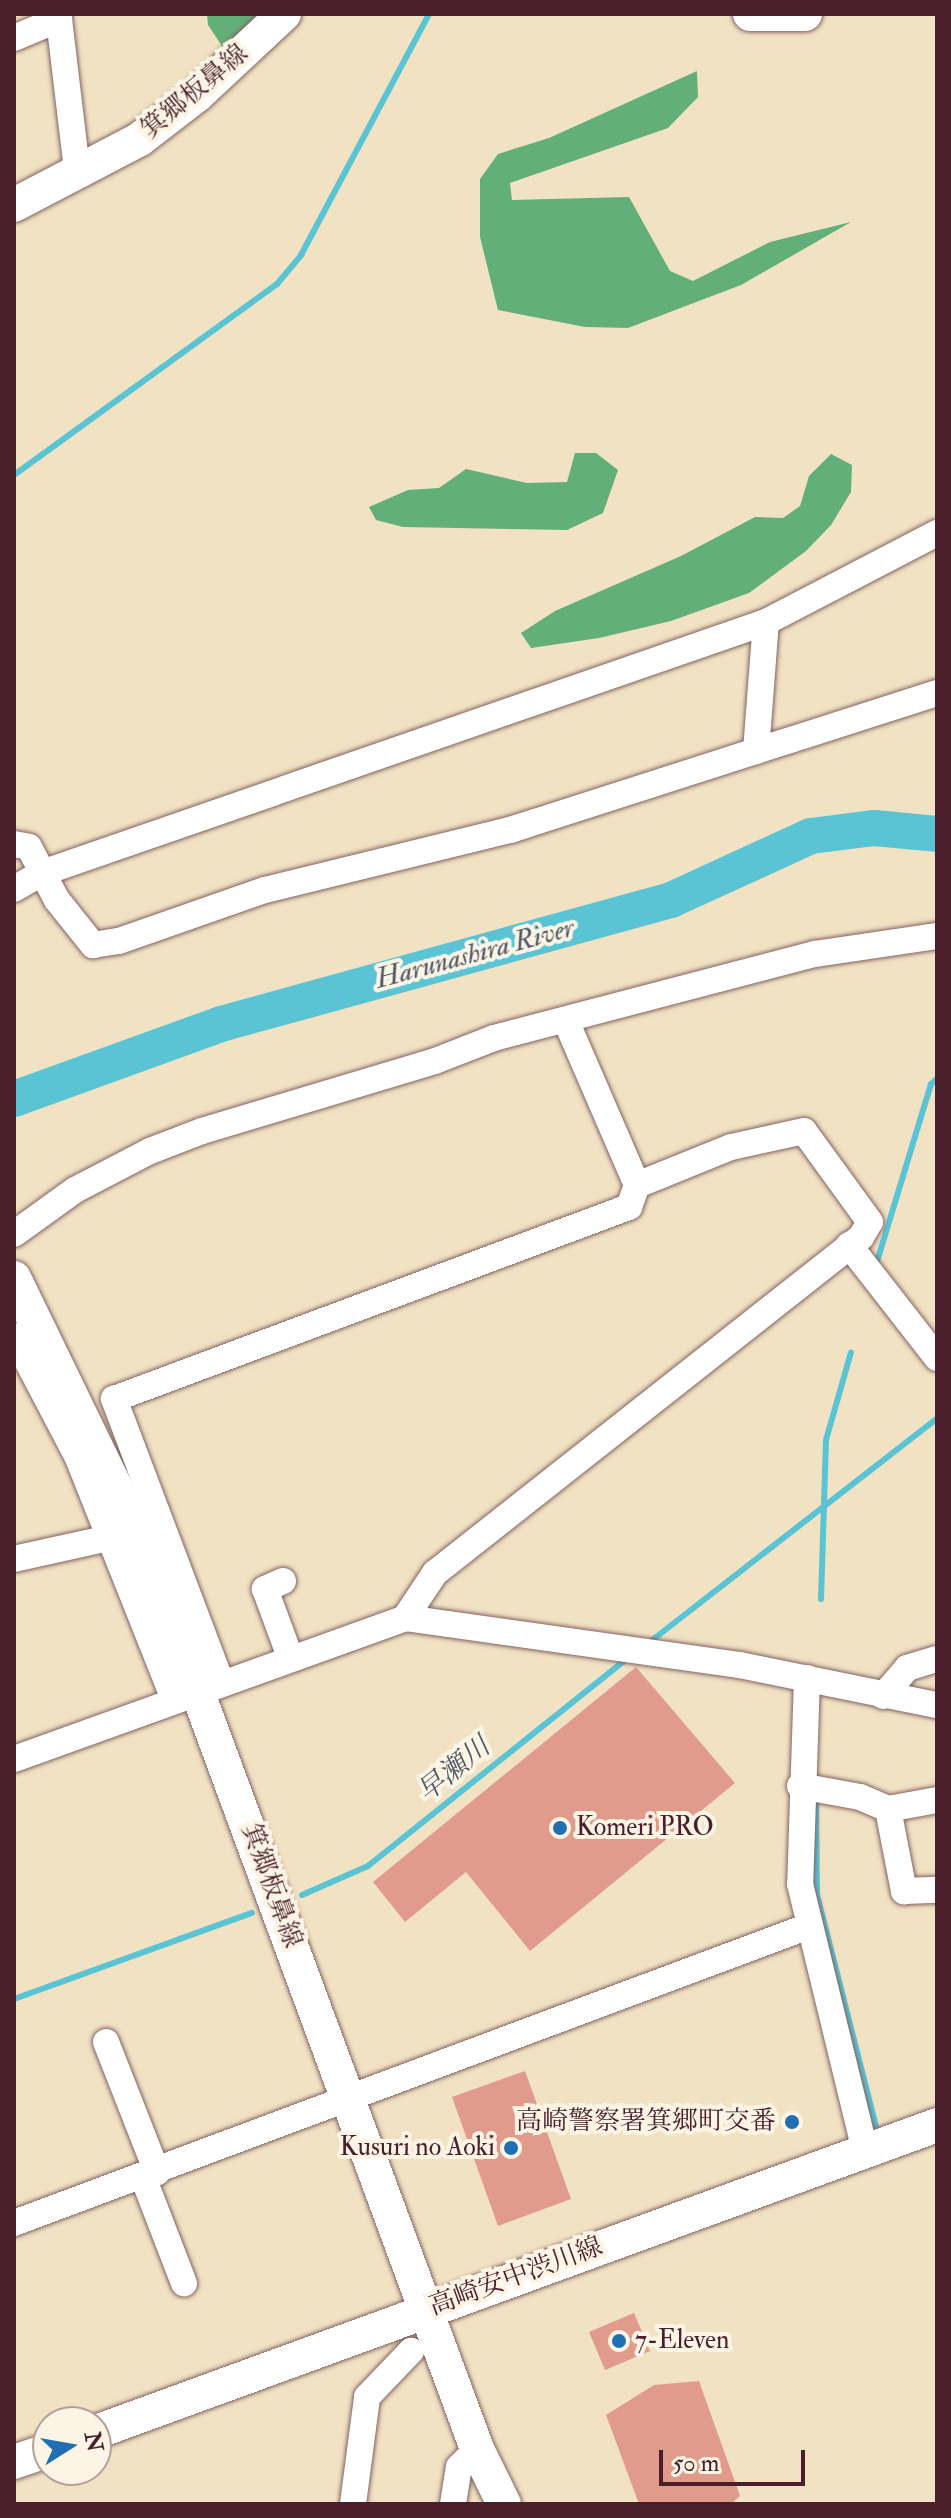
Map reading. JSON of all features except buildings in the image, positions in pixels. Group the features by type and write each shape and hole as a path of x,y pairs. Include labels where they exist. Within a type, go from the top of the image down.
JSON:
{"main road":[{"name":"箕郷板鼻線","path":"14,205 140,139 197,95 284,14"},
{"path":"750,14 805,14"},
{"name":"箕郷板鼻線","path":"14,1278 110,1468 198,1691 477,2449 504,2504"},
{"name":"高崎安中渋川線","path":"112,2426 937,2125"}],"street":[{"path":"14,38 59,19 77,171"},
{"path":"14,889 42,873 766,622 937,533"},
{"path":"756,751 766,622"},
{"path":"14,844 29,847 42,873 93,945 119,941 265,890 510,830 937,693"},
{"path":"14,1234 75,1190 150,1151 494,1038 815,954 937,936"},
{"path":"198,1691 114,1399 629,1207 637,1185 566,1021"},
{"path":"405,1618 435,1573 855,1241 870,1222 804,1131 731,1147 637,1185"},
{"path":"855,1241 937,1358"},
{"path":"14,1336 113,1537 198,1691"},
{"path":"14,1559 113,1537"},
{"path":"283,1581 265,1589 290,1657"},
{"path":"14,1759 405,1618 807,1678 937,1705"},
{"path":"883,1696 907,1668 937,1659"},
{"path":"807,1678 800,1786 800,1884 865,2151"},
{"path":"800,1786 860,1797 888,1809 937,1800"},
{"path":"888,1809 904,1891 909,1895 937,1890"},
{"path":"14,2223 337,2105 349,2096 809,1926"},
{"path":"106,2042 184,2283"},
{"path":"353,2504 367,2397 411,2351"},
{"path":"453,2504 459,2467 477,2449"}],"green space":[{"path":"207,14 271,14 226,52 208,25"},
{"path":"697,71 698,97 668,128 510,183 512,200 629,197 670,271 693,281 770,242 851,222 741,285 628,328 585,327 498,310 480,237 480,179 498,154 549,138"},
{"path":"575,453 596,453 618,470 603,513 567,530 403,527 376,520 369,507 408,490 439,488 466,469 527,483 567,482"},
{"path":"831,454 852,465 851,492 831,525 806,551 749,593 671,621 599,638 531,648 521,633 555,611 681,556 755,517 783,518 800,506 809,476"}],"waterway":[{"path":"14,475 277,284 301,255 429,14"},
{"name":"Harunashira River","path":"14,1099 221,1024 671,900 811,836 874,828 937,834"},
{"path":"876,1265 931,1084 937,1079"},
{"path":"821,1599 826,1440 851,1352"},
{"name":"早瀬川","path":"651,1641 937,1418"},
{"name":"早瀬川","path":"302,1895 368,1866 623,1662"},
{"path":"816,1804 817,1895 877,2130"},
{"name":"早瀬川","path":"14,1999 252,1913"}],"place":[{"name":"Komeri PRO","path":"560,1828"},
{"name":"高崎警察署箕郷町交番","path":"792,2122"},
{"name":"Kusuri no Aoki","path":"511,2148"},
{"name":"7-Eleven","path":"619,2341"}]}
